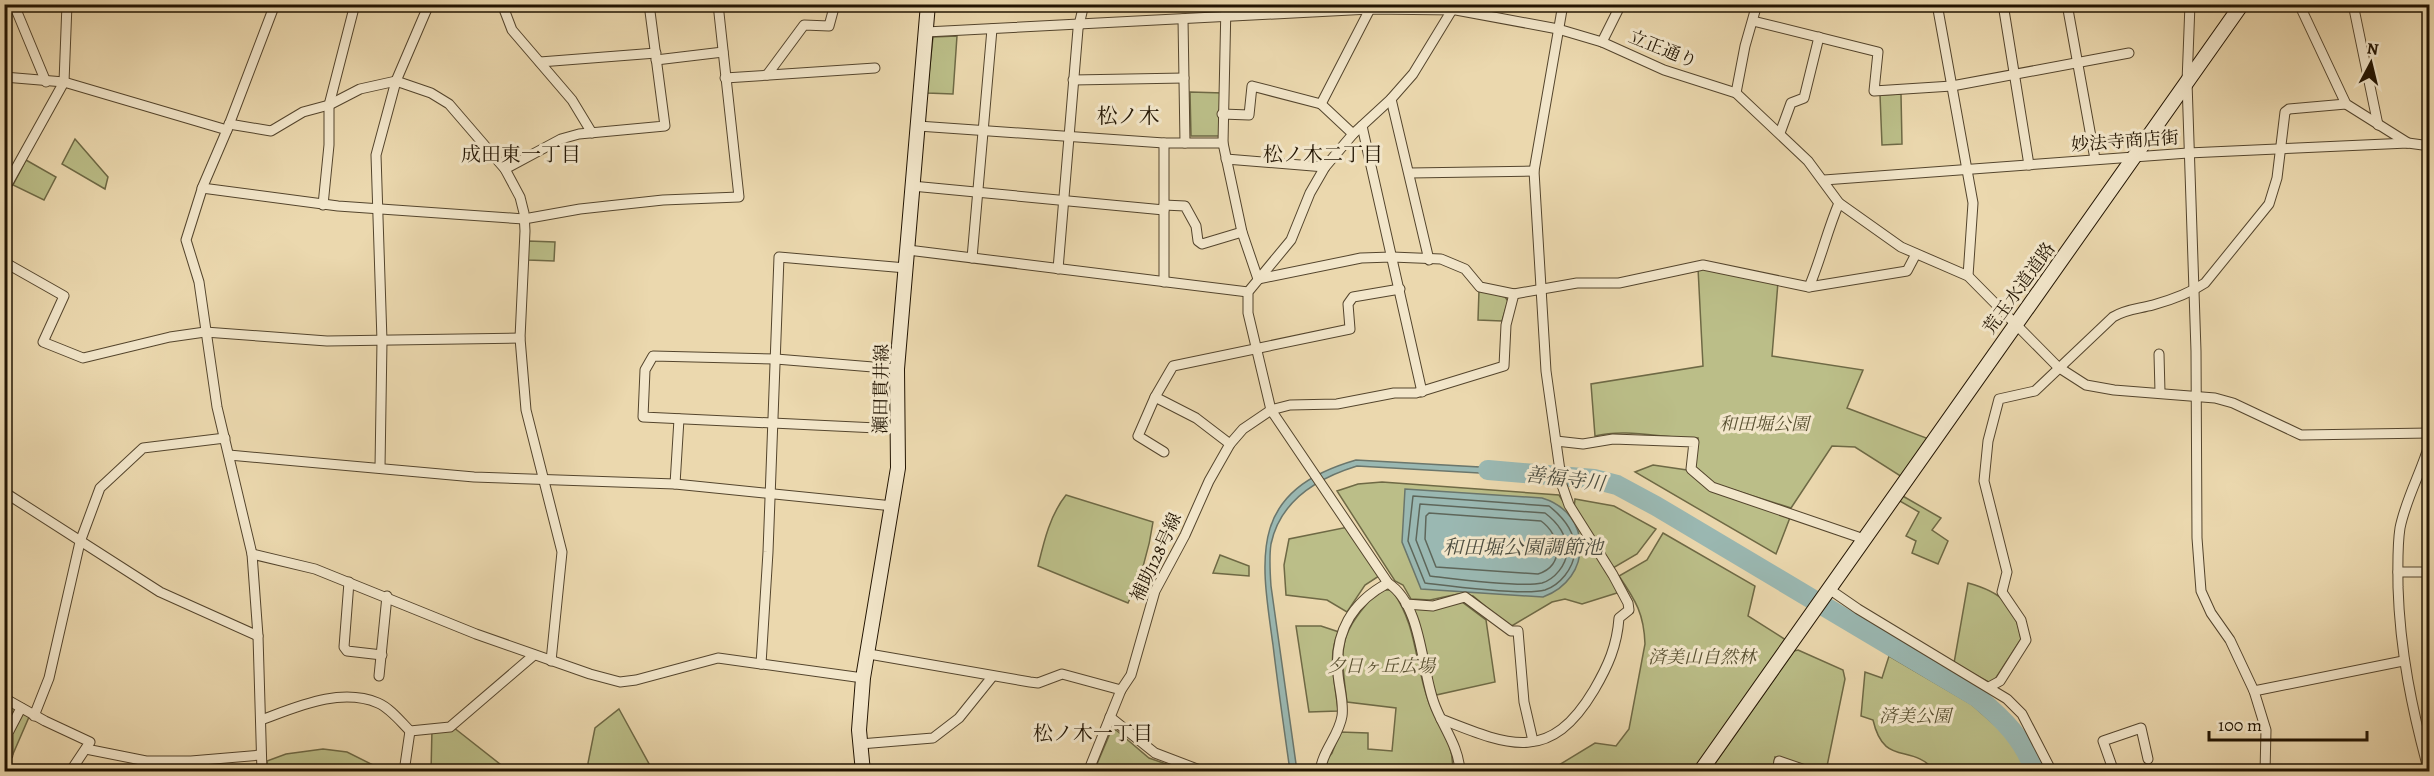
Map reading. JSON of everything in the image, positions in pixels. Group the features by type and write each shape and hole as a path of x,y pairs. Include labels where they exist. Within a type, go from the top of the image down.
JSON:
{"main road":[{"name":"瀬田貫井線","path":"863,771 860,744 863,678 904,449 898,429 897,369 928,4"},
{"name":"荒玉水道道路","path":"1701,771 2242,4"}],"street":[{"path":"10,4 17,12 46,82"},
{"path":"4,190 64,82 67,4"},
{"path":"262,771 258,636 252,554 225,438 205,332 199,282 186,240 202,188 275,4"},
{"path":"323,205 329,145 329,105 355,4"},
{"path":"380,467 382,341 376,155 396,81 429,4"},
{"path":"502,4 512,30 570,98 592,133"},
{"path":"505,169 561,139 592,133 665,126 649,4"},
{"path":"202,188 323,205 524,219 580,209 663,200 738,197 718,4"},
{"path":"767,75 804,25 828,26 835,4"},
{"path":"1058,269 1073,80 1084,4"},
{"path":"1226,4 1223,142 1242,232 1258,279"},
{"path":"1441,719 1504,741 1548,739 1559,733 1584,705 1610,660 1617,642 1619,618 1629,610 1628,603 1613,575 1576,519 1562,485 1546,371 1534,171 1563,4"},
{"path":"1602,42 1621,4"},
{"path":"1736,93 1745,46 1757,4"},
{"path":"1937,4 1973,203 1968,276 2058,367 2086,385 2114,390 2197,394 2233,403 2301,435 2430,433"},
{"path":"2003,4 2029,165"},
{"path":"2067,4 2095,159"},
{"path":"2190,4 2187,82 2188,153 2197,394 2195,485 2201,591 2211,613 2230,640 2254,691 2266,730 2265,771"},
{"path":"2299,4 2346,104 2408,143"},
{"path":"2353,4 2378,125"},
{"path":"1321,104 1376,7"},
{"name":"立正通り","path":"926,32 1376,7 1455,8 1558,29 1602,42 1664,70 1736,93 1780,133 1824,180 1839,203 1881,235 1916,254 1968,276"},
{"path":"1455,8 1413,74 1391,99 1353,134 1325,167 1310,193 1291,240 1248,292 1248,313 1271,410 1327,489 1388,583 1397,588 1406,604 1415,626 1433,702 1459,757 1460,771"},
{"path":"1183,19 1185,143"},
{"path":"1753,21 1878,52 1874,92 1952,86 2129,53"},
{"path":"972,258 992,29"},
{"path":"1780,133 1791,103 1804,98 1819,37"},
{"path":"540,62 723,52"},
{"path":"725,78 875,68"},
{"path":"4,77 64,82 228,127 271,130 303,112 329,105 360,88 396,81 430,93 449,104 505,169 520,197 524,219 520,338 526,410 562,552 550,661"},
{"path":"1073,80 1184,78"},
{"path":"1222,114 1249,115 1252,86 1321,104 1353,134"},
{"path":"1391,99 1429,260"},
{"path":"1989,687 2000,681 2026,640 2021,620 2002,592 2007,572 1984,481 1990,430 1999,399 2035,391 2113,317 2125,310 2153,305 2194,290 2205,283 2269,204 2277,178 2285,112 2289,109 2346,104"},
{"path":"918,126 1164,143 1223,142"},
{"path":"1362,126 1422,392"},
{"path":"1164,143 1164,282"},
{"name":"妙法寺商店街","path":"1824,180 2188,153 2408,143 2430,146"},
{"path":"1226,159 1325,167"},
{"path":"1410,173 1534,171"},
{"path":"912,186 1065,201 1164,208 1185,206 1196,225 1198,241 1202,244 1242,232"},
{"path":"1809,287 1822,254 1823,240 1839,203"},
{"path":"908,250 1248,292"},
{"path":"1258,279 1360,258 1392,257 1441,260 1465,269 1480,287 1514,294 1542,291 1577,283 1619,283 1703,265 1809,287 1907,271 1916,254"},
{"path":"761,664 771,494 779,257 906,268"},
{"path":"4,262 64,296 43,342 83,358 170,337 205,332 327,341 520,338"},
{"path":"1164,452 1138,436 1155,397 1173,366 1350,329 1348,304 1353,297 1400,289"},
{"path":"1271,410 1304,403 1348,403 1394,393 1422,392 1504,366 1506,326 1514,294"},
{"path":"2159,354 2160,392"},
{"path":"897,369 776,359 654,356 645,370 643,417 898,429"},
{"path":"1155,397 1196,418 1230,444"},
{"name":"補助128号線","path":"1088,771 1121,690 1131,675 1155,591 1209,481 1230,444 1243,429 1271,410"},
{"path":"675,484 679,419"},
{"path":"34,716 52,668 80,542 100,488 143,448 225,438"},
{"path":"1556,441 1583,444 1613,439 1694,442 1691,469 1712,487 1864,539"},
{"path":"2429,771 2413,713 2403,661 2398,572 2400,531 2405,507 2430,442"},
{"path":"229,455 380,467 447,475 675,484 894,506"},
{"path":"4,492 160,592 258,636"},
{"path":"252,554 315,569 387,596 476,634 550,661 620,682 636,680 717,658 863,678"},
{"path":"2398,572 2430,572"},
{"path":"350,582 344,648 347,651 382,655"},
{"path":"1320,771 1321,762 1340,725 1343,712 1336,656 1338,641 1350,618 1369,593 1388,583"},
{"path":"1828,591 1989,687 2022,714 2052,771"},
{"path":"379,676 387,596"},
{"path":"1406,604 1433,606 1465,597 1510,631 1518,631 1524,702 1533,741"},
{"path":"869,654 992,677 1038,683 1062,674 1121,690"},
{"path":"261,720 328,698 350,698 379,703 410,730 450,727 534,655"},
{"path":"2254,691 2403,661"},
{"path":"860,744 933,738 959,718 992,677"},
{"path":"4,698 34,716 90,742 70,771"},
{"path":"9,755 6,737 21,708"},
{"path":"1110,717 1155,753 1205,771"},
{"path":"2114,771 2103,741 2141,728 2148,759"},
{"path":"404,771 410,730"},
{"path":"86,749 146,761 191,761 261,755"},
{"path":"1776,771 1779,761 1811,771"}],"green space":[{"path":"957,36 953,94 927,93 933,37"},
{"path":"1190,92 1223,93 1223,136 1191,136"},
{"path":"1901,94 1902,144 1882,145 1880,95"},
{"path":"75,139 108,177 105,189 62,164"},
{"path":"26,160 56,177 44,200 13,185"},
{"path":"528,241 555,242 554,261 528,260"},
{"name":"和田堀公園","path":"1698,268 1778,282 1772,356 1863,370 1847,408 1929,439 1902,477 1855,447 1832,446 1791,508 1715,484 1695,467 1698,438 1633,433 1595,436 1591,384 1703,366"},
{"path":"1479,290 1505,297 1508,301 1502,321 1478,320"},
{"name":"和田堀公園","path":"1653,465 1687,470 1711,489 1791,515 1776,554 1635,472"},
{"name":"和田堀公園調節池","path":"1382,482 1559,495 1620,592 1582,604 1565,599 1552,602 1510,627 1473,596 1458,594 1430,600 1411,599 1403,585 1395,581 1337,491 1358,484"},
{"path":"1066,495 1153,522 1144,564 1128,603 1038,566 1052,520"},
{"path":"1901,495 1941,518 1932,530 1948,541 1938,564 1912,553 1916,541 1906,536 1919,512 1898,500"},
{"path":"1575,499 1614,506 1656,529 1637,554 1613,568 1574,508"},
{"path":"1348,527 1379,576 1365,585 1347,612 1327,600 1286,595 1284,565 1289,539"},
{"name":"済美山自然林","path":"1663,533 1755,586 1748,616 1786,640 1694,771 1553,772 1554,768 1595,743 1616,746 1629,729 1645,644 1643,624 1638,608 1619,576 1647,560"},
{"path":"1220,555 1249,566 1249,576 1213,573"},
{"path":"1968,583 1998,595 2005,601 2015,617 2021,639 1992,684 1954,663"},
{"name":"夕日ヶ丘広場","path":"1379,590 1392,590 1407,618 1424,688 1449,745 1453,762 1452,771 1326,771 1324,763 1332,753 1340,732 1368,733 1368,749 1392,751 1396,708 1347,702 1343,666 1343,652 1349,629"},
{"path":"1462,602 1486,620 1495,682 1436,695 1412,609"},
{"path":"1296,626 1321,626 1339,632 1332,660 1338,711 1309,712"},
{"path":"1798,650 1843,670 1845,679 1826,771 1775,757 1772,771 1709,772 1794,651"},
{"name":"済美公園","path":"1889,656 1971,704 1996,726 2006,730 2020,750 2030,771 1935,771 1926,762 1891,750 1878,735 1873,720 1861,716 1865,672 1882,678"},
{"path":"5,703 29,717 13,754 5,750"},
{"path":"619,709 653,771 589,771 588,763 595,728"},
{"path":"453,727 505,768 503,771 431,772 432,729"},
{"path":"1116,730 1149,758 1186,771 1094,771 1111,731"},
{"path":"323,749 347,752 375,766 379,765 385,771 268,771 267,761 286,754"}],"water":[{"path":"1356,460 1515,469 1514,475 1357,466 1328,477 1315,485 1303,493 1283,515 1271,544 1270,565 1297,771 1290,771 1265,582 1265,555 1270,530 1279,508 1296,489 1321,473"},
{"name":"和田堀公園調節池","path":"1405,489 1542,498 1559,506 1571,517 1578,531 1580,546 1578,562 1571,576 1559,588 1543,597 1421,589 1402,542"}],"waterway":[{"name":"善福寺川","path":"1488,470 1594,479 1617,485 1656,506 1978,698 2012,730 2025,749 2035,772"}],"district":[{"name":"松ノ木","path":"1128,116"},
{"name":"成田東一丁目","path":"521,154"},
{"name":"松ノ木二丁目","path":"1323,154"},
{"name":"松ノ木一丁目","path":"1093,733"}]}
